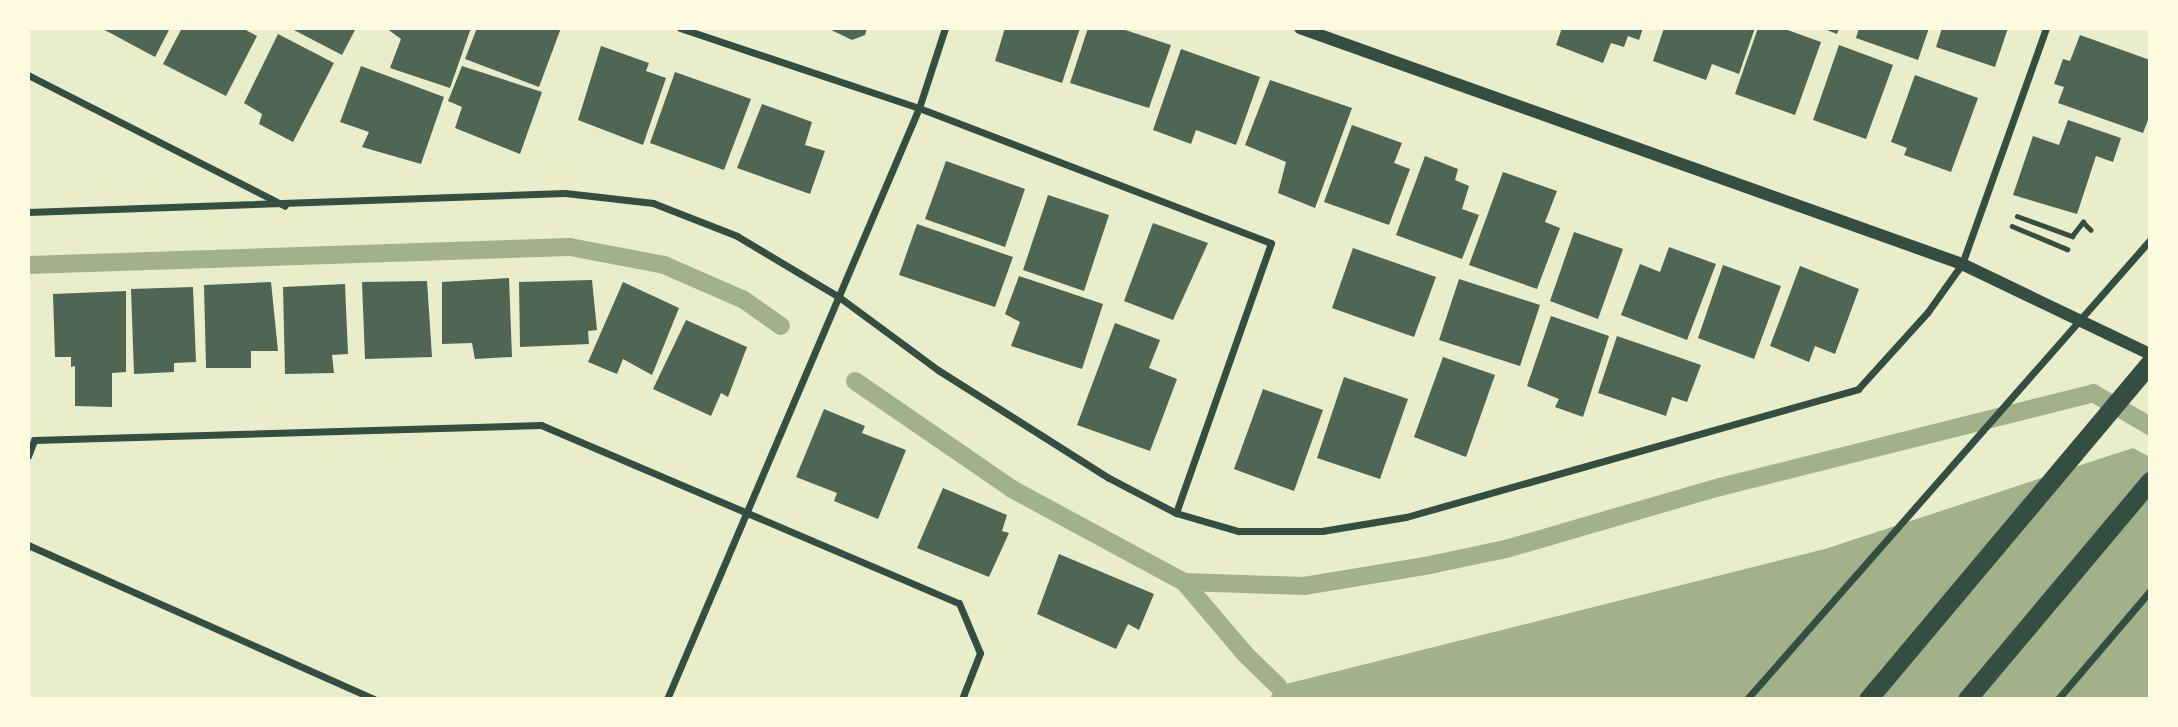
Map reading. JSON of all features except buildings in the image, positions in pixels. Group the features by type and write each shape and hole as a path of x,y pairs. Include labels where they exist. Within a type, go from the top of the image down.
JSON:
{"highway":[{"path":"1868,699 2150,363"},
{"path":"1967,699 2150,481"}],"street":[{"path":"680,28 919,108 1270,243 1176,513"},
{"path":"667,699 919,108 945,28"},
{"path":"1300,28 1962,264 2150,354"},
{"path":"28,212 286,206 565,194 653,203 737,236 839,297 938,370 1109,478 1176,513 1238,531 1322,531 1406,517 1858,389 1927,313 1962,264 2046,28"},
{"path":"28,75 286,206"},
{"path":"1747,699 2150,240"},
{"path":"28,456 34,440 541,425 959,603 980,653 962,699"},
{"path":"28,545 354,695 374,699"},
{"path":"2058,699 2150,591"}],"path":[{"path":"2067,249 2011,226 2018,214 2072,236 2083,222 2091,230"}],"shaded area":[{"path":"2133,448 2150,457 2150,699 1269,699 1278,686 1825,549"}],"waterway":[{"path":"28,265 570,247 664,265 744,300 781,326"},
{"path":"855,381 1012,489 1184,582 1245,654 1278,686"},
{"path":"1184,582 1304,586 1425,566 1506,549 1720,487 2093,393 2150,426"}]}
